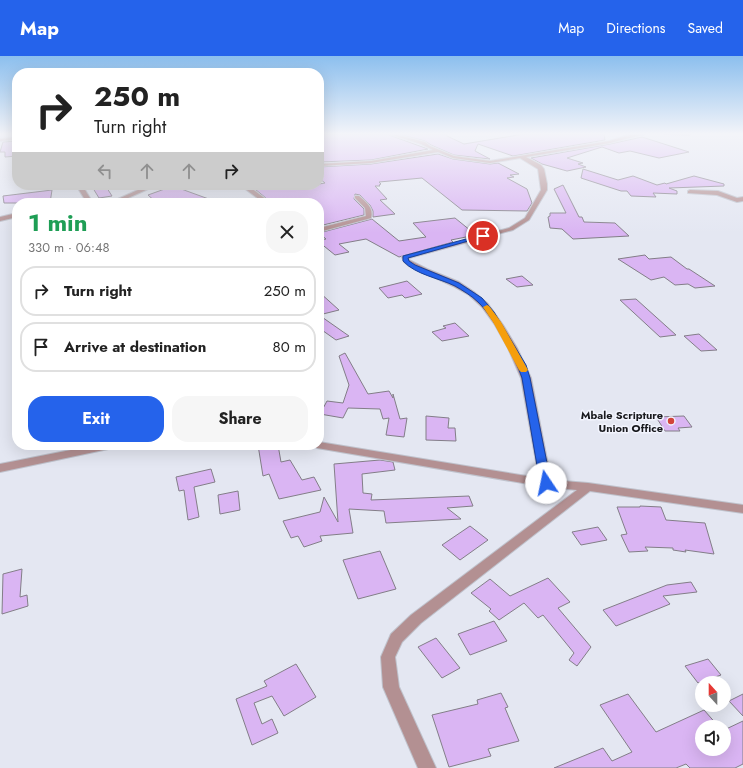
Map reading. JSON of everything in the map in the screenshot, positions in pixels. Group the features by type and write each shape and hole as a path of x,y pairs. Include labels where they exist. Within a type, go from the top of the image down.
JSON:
{"street":[{"path":"540,167 544,190 527,219 511,229 405,257 406,261 413,266 457,285 479,299 490,312 522,365 526,378 546,483"},
{"path":"124,198 142,190"},
{"path":"250,190 261,198"},
{"path":"690,192 718,194 737,200 743,199"},
{"path":"324,229 369,217 370,213 366,206 357,197"},
{"path":"0,219 12,216"},
{"path":"324,446 546,483 588,487 743,509"},
{"path":"0,468 89,450"},
{"path":"427,768 390,687 388,657 396,638 416,619 588,487"}],"building":[{"path":"324,167 506,167 519,174 510,175 514,177 507,178 527,189 532,203 527,211 462,210 422,178 379,182 381,184 379,185 380,186 375,186 387,199 380,200 395,214 373,217 373,211 370,205 360,195 355,194 354,199 364,209 364,215 324,225 324,198 266,198 256,190 324,190"},
{"path":"554,167 585,167 567,171"},
{"path":"583,169 618,180 633,176 657,185 694,176 724,184 724,186 669,188 677,191 677,194 653,193 656,197 631,196 627,191 621,191 581,178"},
{"path":"563,185 579,217 582,217 584,222 615,223 629,236 573,239 562,229 550,228 548,217 550,216 550,213 566,213 554,189"},
{"path":"52,190 51,198 12,198 12,203 4,203 3,196"},
{"path":"94,190 108,190 112,196 99,198"},
{"path":"162,190 184,190 206,198 151,198 148,195"},
{"path":"455,218 476,235 451,240 453,242 399,257 366,239 339,244 349,252 335,255 324,246 324,239 326,239 324,237 324,232 372,219 399,241 426,237 413,223"},
{"path":"645,255 649,259 671,257 687,269 715,286 695,288 688,284 675,285 664,277 651,280 618,259"},
{"path":"522,276 533,285 517,287 506,279"},
{"path":"407,281 422,294 405,298 402,295 388,298 379,288"},
{"path":"324,296 339,310 324,314"},
{"path":"636,299 676,335 660,337 620,300"},
{"path":"324,318 349,336 336,340 324,332"},
{"path":"455,323 469,336 442,341 432,332 446,328 443,326"},
{"path":"699,334 717,350 701,351 684,336"},
{"path":"345,353 368,394 389,391 393,398 393,394 400,419 407,418 404,437 386,435 389,418 383,419 380,409 348,408 343,418 324,415 324,407 327,401 343,403 349,385 339,356"},
{"path":"426,416 449,418 448,428 455,428 456,441 426,440"},
{"name":"Mbale Scripture Union Office","path":"684,416 692,427 678,428 680,431 665,431 656,417"},
{"path":"259,450 279,450 281,462 290,460 302,480 314,477 321,490 279,499 269,474 263,476"},
{"path":"380,460 393,462 395,470 362,474 363,493 372,494 371,500 469,496 473,506 447,508 461,519 386,523 384,511 349,509 353,533 320,536 322,541 304,547 298,536 291,538 283,521 320,512 324,497 338,522 334,464"},
{"path":"211,469 215,482 194,487 199,517 188,520 184,490 179,491 176,477"},
{"path":"238,491 240,510 220,514 218,495"},
{"path":"617,507 661,507 666,520 705,523 714,554 685,550 686,552 673,550 673,548 645,547 648,551 629,552 621,535 627,534"},
{"path":"470,526 488,540 460,560 442,545"},
{"path":"598,527 607,540 581,545 572,532"},
{"path":"380,551 396,589 358,599 343,560"},
{"path":"22,569 20,597 27,595 28,606 2,614 3,574"},
{"path":"548,578 570,602 558,608 591,647 577,666 569,660 574,653 543,615 538,618 524,603 499,620 489,611 491,609 471,593 490,579 510,596"},
{"path":"691,582 697,592 663,596 670,604 616,626 603,610 667,585"},
{"path":"494,621 507,641 470,655 458,634"},
{"path":"436,638 460,668 442,678 418,647"},
{"path":"708,659 721,675 695,676 695,679 685,666"},
{"path":"296,664 316,697 284,716 272,696 254,703 262,724 272,719 278,733 252,745 236,699 267,686 264,681"},
{"path":"501,693 508,707 505,708 519,741 488,749 491,756 449,767 432,715 478,704 477,700"},
{"path":"628,694 656,732 700,712 706,712 713,720 695,720 695,756 731,756 731,727 743,721 743,764 735,768 690,768 686,764 676,768 554,768 603,748 612,761 632,752 600,705"},
{"path":"743,694 743,716 731,703 731,700"}],"slow traffic":[{"path":"487,307 524,370"}],"place":[{"name":"Mbale Scripture Union Office","path":"671,421"}],"route":[{"path":"483,236 405,257 406,261 413,266 457,285 479,299 490,312 522,365 526,378 546,483"}]}
